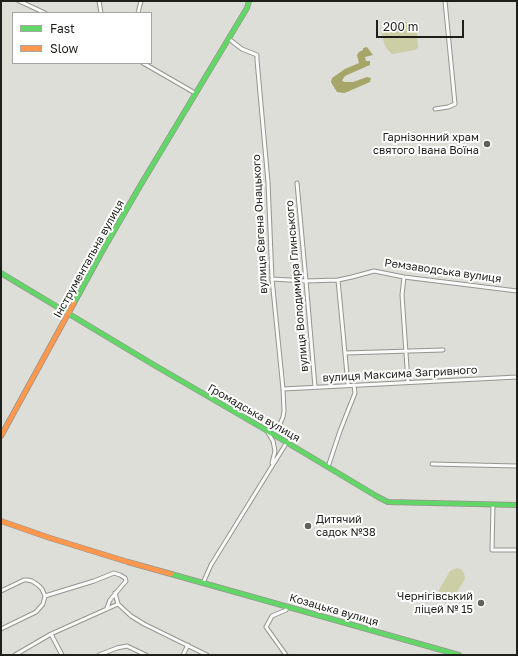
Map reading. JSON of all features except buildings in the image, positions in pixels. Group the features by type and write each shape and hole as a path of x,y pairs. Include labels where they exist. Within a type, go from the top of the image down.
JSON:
{"street":[{"path":"19,1 43,12"},
{"path":"100,1 101,12"},
{"path":"138,12 141,1"},
{"name":"Інструментальна вулиця","path":"1,436 68,313 140,186 250,1"},
{"path":"436,109 455,104 445,1"},
{"name":"вулиця Євгена Онацького","path":"228,39 242,49 257,55 268,182 272,279 283,389 284,411 280,424"},
{"path":"145,64 195,94"},
{"name":"вулиця Володимира Глинського","path":"297,183 315,387"},
{"name":"Ремзаводська вулиця","path":"272,279 306,281 338,280 374,270 404,276 517,291"},
{"name":"Громадська вулиця","path":"1,273 145,360 388,502 517,505"},
{"path":"404,276 402,295 408,382"},
{"path":"338,280 348,385"},
{"path":"345,353 443,350"},
{"name":"вулиця Максима Загривного","path":"283,389 517,376"},
{"path":"328,467 355,393 354,385"},
{"path":"266,430 273,441 275,451 270,468"},
{"path":"203,584 211,565 286,442"},
{"path":"432,464 517,466"},
{"path":"493,505 492,550 517,550"},
{"name":"Козацька вулиця","path":"1,521 50,538 203,584 459,655"},
{"path":"45,596 114,573 125,578 126,581 110,600 107,608"},
{"path":"1,592 24,580 28,580 38,585 42,589 45,596 43,604 36,612 1,629"},
{"path":"115,593 118,604 131,616 207,655"},
{"path":"15,655 51,634 118,604"},
{"path":"286,655 266,627 272,616 286,610 287,607"},
{"path":"51,634 62,655"},
{"path":"99,655 127,646 146,655"},
{"path":"183,655 188,646"}],"shaded area":[{"path":"403,22 410,22 417,31 418,48 415,50 392,54 384,43 381,31"},
{"path":"367,47 373,55 365,57 366,61 370,61 370,65 347,75 342,81 353,82 367,77 371,78 370,82 344,93 337,92 331,82 332,78 345,69 359,63 357,55 363,50 363,48"},
{"path":"457,568 461,569 464,573 465,579 454,597 449,601 444,600 441,597 439,590 450,571"}],"traffic: fast":[{"path":"74,303 140,186 247,8 249,1"},
{"path":"1,273 154,365 388,502 517,505"},
{"path":"171,574 459,655"}],"traffic: slow":[{"path":"1,436 74,303"},
{"path":"1,521 50,538 171,574"}],"place":[{"name":"Гарнізонний храм святого Івана Воїна","path":"487,144"},
{"name":"Дитячий садок №38","path":"308,526"},
{"name":"Чернігівський ліцей № 15","path":"481,603"}]}
